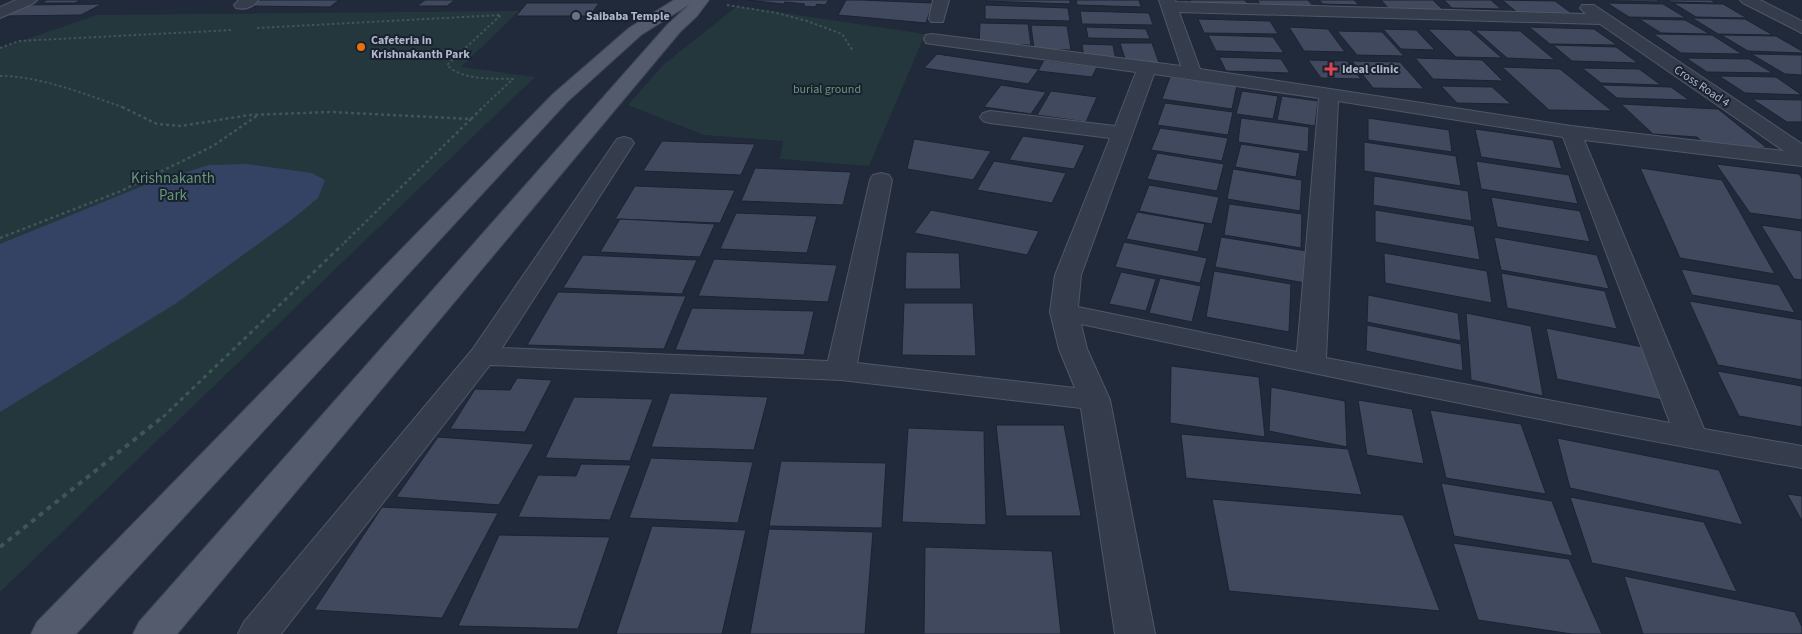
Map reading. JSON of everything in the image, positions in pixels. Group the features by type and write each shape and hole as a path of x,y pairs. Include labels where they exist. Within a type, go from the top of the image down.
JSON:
{"main road":[{"path":"51,634 560,98 636,30 668,8 686,0"},
{"path":"153,634 700,0"}],"street":[{"path":"0,13 28,0"},
{"path":"937,19 941,0"},
{"name":"Cross Road 4","path":"1576,0 1802,154"},
{"path":"1748,0 1802,28"},
{"path":"1192,73 1169,4 1602,19"},
{"path":"932,39 1035,54 1192,73 1571,132 1802,160"},
{"path":"1135,634 1095,400 1073,349 1064,312 1068,275 1147,68"},
{"path":"1310,364 1329,93"},
{"path":"990,117 1122,133"},
{"path":"1571,132 1692,438"},
{"path":"258,634 482,356 624,143"},
{"path":"841,371 881,180"},
{"path":"1064,312 1310,364 1692,438 1802,457"},
{"path":"482,356 841,371 1095,400"}],"path":[{"path":"700,0 777,13 807,21 842,34 853,52"},
{"path":"0,547 175,407 513,80 462,75 451,71 447,64 501,15 255,28"},
{"path":"0,48 18,42 235,30"},
{"path":"0,76 17,76 80,94 126,109 157,124 181,126 258,114 332,112 471,119"},
{"path":"0,238 121,191 146,179 213,146 258,114"}],"green space":[{"name":"burial ground","path":"737,6 925,34 869,166 780,159 783,141 704,135 628,105 663,65"},
{"name":"Krishnakanth Park","path":"519,11 461,67 535,77 0,592 0,48 97,15"}],"water":[{"path":"246,164 312,173 325,180 318,198 290,221 175,304 0,412 0,244 145,185 209,165"}],"building":[{"path":"47,0 80,0 75,3 41,3"},
{"path":"256,0 339,0 330,7 245,6"},
{"path":"425,0 455,0 447,6 417,6"},
{"path":"747,0 829,0 825,5 817,4 815,7 803,6 805,4 785,2 783,4"},
{"path":"846,0 933,3 926,23 838,15"},
{"path":"1070,0 1070,4 986,1"},
{"path":"1076,0 1139,0 1141,7 1077,5"},
{"path":"1190,0 1245,0 1249,6 1192,5"},
{"path":"1257,0 1308,0 1315,8 1262,7"},
{"path":"1319,0 1354,0 1359,5 1323,4"},
{"path":"1381,0 1433,0 1444,11 1389,9"},
{"path":"1444,0 1491,0 1501,9 1452,8"},
{"path":"1502,0 1555,1 1574,15 1519,14"},
{"path":"1657,0 1659,2 1613,1"},
{"path":"1668,0 1711,0 1716,3 1671,2"},
{"path":"527,3 599,3 590,16 516,16"},
{"path":"1607,3 1663,4 1686,18 1629,17"},
{"path":"1673,3 1723,4 1747,18 1696,17"},
{"path":"102,4 81,15 2,16 25,5"},
{"path":"985,5 1068,8 1070,21 985,19"},
{"path":"1080,11 1149,13 1153,25 1082,24"},
{"path":"1692,18 1745,19 1773,35 1718,34"},
{"path":"1198,19 1270,21 1278,34 1204,33"},
{"path":"1639,19 1685,20 1710,34 1661,33"},
{"path":"980,23 1028,24 1031,45 979,44"},
{"path":"1031,25 1067,26 1071,50 1034,49"},
{"path":"1086,27 1146,29 1150,39 1088,38"},
{"path":"1289,27 1328,29 1345,52 1304,51"},
{"path":"1529,27 1594,29 1617,45 1550,44"},
{"path":"1383,29 1416,30 1435,50 1401,49"},
{"path":"1428,29 1470,30 1502,58 1456,57"},
{"path":"1475,30 1520,31 1555,60 1507,58"},
{"path":"1337,31 1382,32 1404,56 1357,55"},
{"path":"1653,34 1712,35 1742,54 1681,53"},
{"path":"1208,35 1273,37 1284,53 1216,51"},
{"path":"1721,35 1776,36 1802,51 1802,53 1748,51"},
{"path":"1120,43 1152,43 1159,63 1126,62"},
{"path":"1082,44 1113,45 1116,61 1084,59"},
{"path":"1553,45 1616,47 1638,63 1572,61"},
{"path":"937,54 1039,69 1028,84 924,68"},
{"path":"1751,54 1802,55 1802,75 1785,74"},
{"path":"1219,57 1281,59 1290,73 1226,71"},
{"path":"1415,58 1482,60 1503,81 1433,79"},
{"path":"1686,58 1749,59 1773,73 1707,72"},
{"path":"1044,60 1097,67 1092,77 1038,71"},
{"path":"1308,60 1347,61 1361,79 1321,78"},
{"path":"1352,61 1400,62 1424,89 1373,88"},
{"path":"1502,67 1560,69 1612,111 1549,110"},
{"path":"1582,68 1639,69 1661,85 1601,83"},
{"path":"1719,76 1776,77 1802,95 1745,93"},
{"path":"1170,77 1237,85 1232,109 1162,99"},
{"path":"1001,85 1046,92 1031,114 984,107"},
{"path":"1601,85 1671,87 1689,100 1617,98"},
{"path":"1441,86 1492,87 1511,104 1457,103"},
{"path":"1051,91 1097,97 1086,122 1037,115"},
{"path":"1242,91 1278,96 1273,119 1236,114"},
{"path":"1282,96 1318,101 1315,126 1277,120"},
{"path":"1752,99 1802,100 1802,122 1787,122"},
{"path":"1165,103 1233,112 1228,135 1157,125"},
{"path":"1621,104 1718,109 1767,148 1706,145 1697,137 1653,134"},
{"path":"1241,118 1309,127 1308,152 1238,142"},
{"path":"1368,118 1449,130 1452,152 1368,140"},
{"path":"1160,128 1228,138 1222,161 1151,150"},
{"path":"1475,129 1553,140 1562,169 1481,157"},
{"path":"1023,136 1085,145 1074,169 1009,160"},
{"path":"914,139 991,151 973,180 907,169"},
{"path":"662,141 755,144 741,175 643,171"},
{"path":"1364,142 1456,156 1461,186 1364,171"},
{"path":"1241,144 1300,153 1296,177 1235,167"},
{"path":"1157,153 1224,164 1217,191 1147,179"},
{"path":"994,161 1066,173 1052,203 977,190"},
{"path":"1476,161 1569,175 1578,204 1481,189"},
{"path":"1716,164 1799,174 1802,178 1802,220 1750,213"},
{"path":"755,168 851,172 843,205 741,201"},
{"path":"1640,168 1722,180 1775,274 1680,258"},
{"path":"1233,169 1302,180 1300,211 1227,199"},
{"path":"1374,176 1468,191 1472,221 1373,205"},
{"path":"1149,185 1219,197 1212,224 1139,211"},
{"path":"635,186 735,190 720,223 615,219"},
{"path":"1491,197 1580,211 1590,242 1497,227"},
{"path":"1229,204 1302,214 1301,248 1224,235"},
{"path":"931,210 1039,231 1027,255 914,233"},
{"path":"1375,210 1474,226 1480,260 1375,242"},
{"path":"1137,212 1205,224 1198,252 1126,239"},
{"path":"736,213 817,216 807,253 720,249"},
{"path":"620,219 715,224 700,257 600,252"},
{"path":"1761,225 1802,231 1802,280 1794,279"},
{"path":"1221,237 1307,251 1305,283 1215,267"},
{"path":"1494,237 1597,255 1609,289 1501,270"},
{"path":"1124,242 1207,258 1200,283 1115,267"},
{"path":"906,252 959,253 961,289 905,289"},
{"path":"1384,253 1487,271 1492,303 1385,283"},
{"path":"583,255 697,260 682,294 563,288"},
{"path":"714,259 837,265 828,302 698,296"},
{"path":"1681,269 1779,285 1795,313 1692,295"},
{"path":"1214,271 1291,284 1289,332 1206,317"},
{"path":"1121,272 1156,279 1146,311 1109,304"},
{"path":"1501,273 1605,291 1617,329 1507,308"},
{"path":"1160,278 1201,286 1192,322 1149,313"},
{"path":"558,292 686,296 664,349 527,345"},
{"path":"1368,295 1458,313 1461,341 1367,322"},
{"path":"1689,301 1802,320 1802,380 1718,365"},
{"path":"904,303 973,303 976,356 902,355"},
{"path":"692,308 814,311 804,355 675,350"},
{"path":"1466,313 1531,326 1543,396 1471,380"},
{"path":"1367,325 1461,344 1463,371 1366,351"},
{"path":"1546,328 1648,348 1667,401 1557,379"},
{"path":"1171,366 1259,377 1265,437 1170,423"},
{"path":"1717,371 1802,386 1802,427 1739,416"},
{"path":"517,378 552,380 525,432 450,429 475,389 510,390"},
{"path":"1271,387 1345,401 1347,447 1269,431"},
{"path":"670,393 768,397 754,450 651,447"},
{"path":"574,397 653,399 630,461 545,458"},
{"path":"1358,400 1412,409 1424,464 1367,455"},
{"path":"1430,410 1521,424 1546,494 1446,478"},
{"path":"996,425 1064,425 1081,516 1006,516"},
{"path":"908,428 984,431 986,525 902,522"},
{"path":"1181,434 1348,449 1362,495 1186,478"},
{"path":"438,437 534,444 499,505 396,497"},
{"path":"1557,438 1719,470 1743,525 1570,488"},
{"path":"651,458 753,462 738,523 629,518"},
{"path":"781,461 886,463 882,528 769,526"},
{"path":"581,464 631,465 610,520 518,517 538,475 576,476"},
{"path":"1441,483 1552,501 1573,556 1454,536"},
{"path":"1787,494 1802,496 1802,521"},
{"path":"1570,497 1704,522 1737,592 1592,563"},
{"path":"1212,499 1403,515 1440,611 1229,591"},
{"path":"382,507 498,513 442,618 314,610"},
{"path":"652,526 746,530 722,634 616,634"},
{"path":"769,529 873,532 865,634 750,634"},
{"path":"499,535 610,537 578,629 458,626"},
{"path":"1453,543 1569,559 1602,634 1572,634 1478,620"},
{"path":"925,547 1052,551 1061,634 924,634"},
{"path":"1624,576 1795,612 1802,627 1802,634 1643,634"}],"place":[{"name":"Saibaba Temple","path":"576,16"},
{"name":"Cafeteria in Krishnakanth Park","path":"361,47"},
{"name":"Ideal clinic","path":"1331,69"}]}
